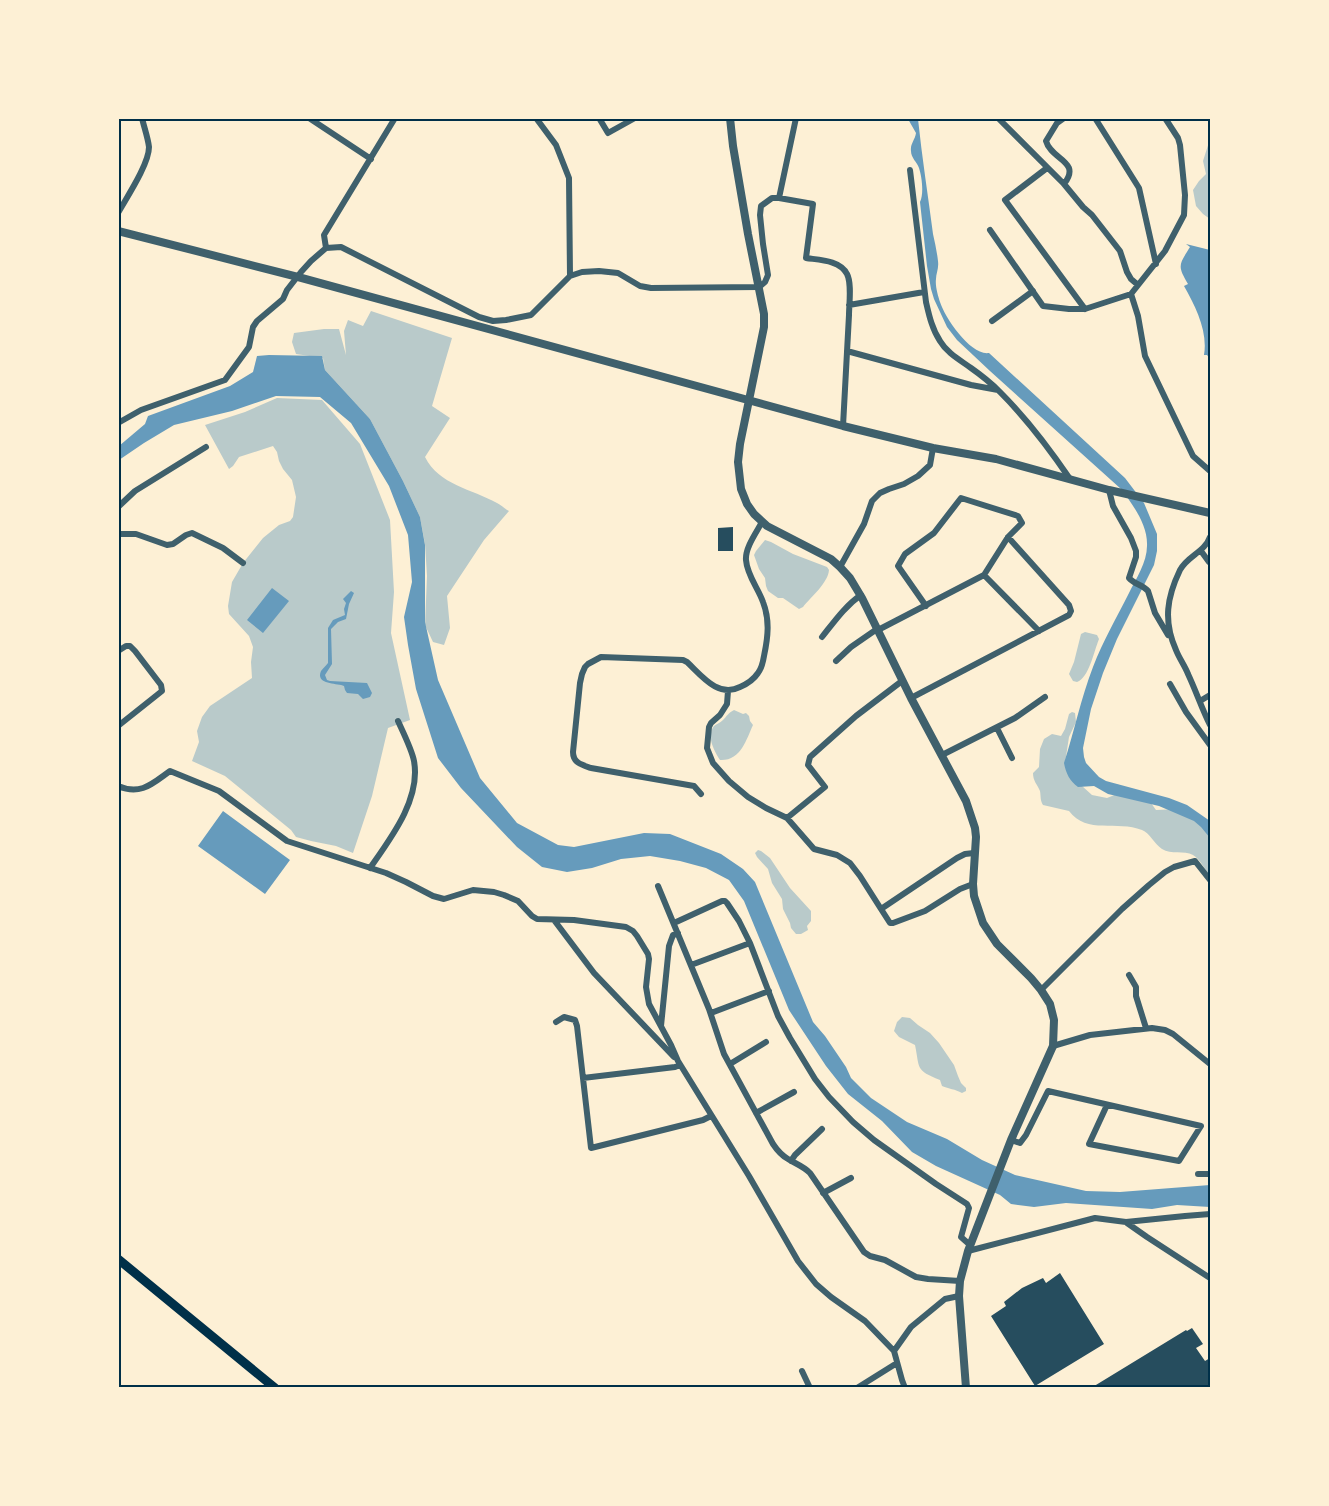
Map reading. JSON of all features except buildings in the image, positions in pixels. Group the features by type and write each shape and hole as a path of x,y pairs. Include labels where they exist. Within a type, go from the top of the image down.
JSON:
{"main road":[{"path":"118,1259 275,1388"}],"street":[{"path":"118,213 147,156 149,147 142,118"},
{"path":"309,118 371,159"},
{"path":"326,248 324,235 395,118"},
{"path":"536,118 556,145 569,178 570,276"},
{"path":"599,118 608,133 635,118"},
{"path":"730,118 748,234 764,314 764,327 740,444 738,462 741,489 747,504 762,522 831,559 850,578 861,595 911,698 966,801 976,837 973,884 980,915 997,944 1041,990 1050,1004 1054,1020 1053,1046 1002,1161 969,1248 960,1281 959,1296 966,1388"},
{"path":"779,198 796,118"},
{"path":"998,118 1092,215 1120,251 1126,272 1138,285"},
{"path":"1064,118 1057,123 1046,141 1048,147 1071,171 1064,184"},
{"path":"1095,118 1139,188 1156,264"},
{"path":"990,230 1043,306 1085,309 1131,294 1165,251 1184,215 1185,195 1180,145 1165,118"},
{"path":"1047,168 1005,200 1085,309"},
{"path":"909,170 924,292 931,322 940,342 955,358 998,390 1049,448 1070,479"},
{"path":"118,423 141,410 225,380 249,347 253,327 257,321 283,299 287,290 311,261 326,248 341,247 479,317 493,321 506,320 531,315 570,276 582,272 618,273 631,282 651,288 759,287 768,275 762,234 761,206 772,198 779,198 813,204 806,258 835,263 846,271 849,280 843,426"},
{"path":"118,231 298,277 843,426 933,448 996,459 1108,490 1210,513"},
{"path":"992,321 1033,291"},
{"path":"849,305 924,292"},
{"path":"1131,294 1138,316 1145,357 1193,456 1210,471"},
{"path":"847,351 971,385 998,390"},
{"path":"118,507 135,491 206,447"},
{"path":"840,567 864,524 872,501 880,493 918,476 930,465 933,448"},
{"path":"1108,490 1113,506 1136,551 1129,578 1146,589 1155,614 1172,640 1210,725"},
{"path":"836,661 851,647 878,629 926,606 984,575 1008,537 1022,523 1018,516 962,498 934,533 905,554 898,567 926,606"},
{"path":"701,794 694,786 591,768 574,759 582,674 588,664 601,657 683,660 718,688 728,691 748,683 759,672 767,644 768,617 745,557 762,522"},
{"path":"118,534 136,534 167,545 192,533 223,548 243,563"},
{"path":"911,698 1069,615 1071,608 1008,537"},
{"path":"1172,640 1167,617 1169,601 1178,576 1185,562 1201,551 1210,537"},
{"path":"1201,551 1210,561"},
{"path":"984,575 1039,631"},
{"path":"822,637 861,595"},
{"path":"118,651 126,645 130,646 161,685 162,691 118,726"},
{"path":"787,818 825,787 808,765 810,757 856,716 903,681"},
{"path":"1170,684 1186,712 1210,745"},
{"path":"728,691 727,704 709,727 707,748 709,756 719,771 748,797 787,818 814,849 837,855 850,863 890,923 926,911 960,889 973,884"},
{"path":"1200,701 1210,695"},
{"path":"942,755 1015,718 1045,697"},
{"path":"370,868 399,826 414,787 414,760 398,721"},
{"path":"997,728 1012,758"},
{"path":"118,786 138,791 170,771 219,791 287,841 370,868 406,882 433,896 444,899 473,890 504,895 518,901 534,918 614,924 633,931 643,943 648,954 646,987 649,1004 679,1063 798,1261 816,1284 865,1321 894,1351 905,1388"},
{"path":"881,909 957,858 974,853"},
{"path":"1041,990 1122,909 1165,872 1196,861 1210,880"},
{"path":"658,886 711,1013 724,1054 780,1154 804,1167 864,1252 885,1260 916,1277 960,1281"},
{"path":"674,923 725,901 739,921 750,943 778,1016 805,1064 843,1112 874,1140 967,1204 969,1208 961,1237 969,1248"},
{"path":"554,920 594,973 679,1063"},
{"path":"661,1027 669,946 673,935 678,933"},
{"path":"691,965 750,943"},
{"path":"1129,975 1136,987 1136,996 1146,1028"},
{"path":"711,1013 769,991"},
{"path":"556,1022 564,1017 573,1019 576,1023 591,1148 703,1120 711,1116"},
{"path":"1053,1046 1090,1035 1146,1028 1165,1030 1210,1064"},
{"path":"730,1064 766,1042"},
{"path":"583,1078 675,1067 679,1063"},
{"path":"1011,1140 1020,1143 1048,1091 1201,1126 1179,1161 1089,1144 1107,1105"},
{"path":"756,1113 794,1092"},
{"path":"791,1161 822,1129"},
{"path":"1198,1174 1210,1174"},
{"path":"823,1193 851,1178"},
{"path":"969,1248 1095,1218 1126,1222 1210,1214"},
{"path":"1126,1222 1210,1278"},
{"path":"894,1351 911,1327 945,1299 959,1296"},
{"path":"857,1388 897,1363"},
{"path":"802,1371 810,1388"}],"shaded area":[{"path":"1210,139 1210,219 1196,206 1193,190 1206,174 1203,161"},
{"path":"371,311 452,338 432,406 450,418 425,457 431,466 447,480 509,511 484,540 447,596 450,628 444,645 433,642 425,625 427,576 425,544 420,517 403,481 370,419 325,370 323,358 296,354 292,342 294,333 339,329 346,355 344,331 348,320 363,326"},
{"path":"277,398 322,400 360,444 390,520 394,592 391,633 410,720 388,728 372,796 353,853 336,846 296,837 291,830 225,776 192,761 199,742 197,731 202,717 210,706 252,678 253,647 249,636 229,614 232,582 243,563 263,538 279,525 290,521 293,517 296,497 292,480 283,469 273,446 239,457 229,469 205,425 245,412"},
{"path":"765,540 827,567 829,570 822,585 803,607 799,609 768,591 765,578 754,555"},
{"path":"1085,632 1097,635 1099,639 1088,670 1077,682 1073,681 1069,674 1081,634"},
{"path":"734,710 746,713 753,725 738,753 733,757 720,760 712,743 712,730"},
{"path":"1075,713 1076,722 1069,737 1065,763 1082,786 1092,795 1107,798 1117,794 1151,803 1156,810 1179,809 1201,824 1210,835 1210,876 1193,855 1166,851 1142,830 1084,823 1069,811 1043,805 1033,773 1039,767 1040,749 1044,739 1052,734 1061,736 1069,714"},
{"path":"758,850 770,858 790,888 811,911 808,930 801,934 796,934 791,928 783,909 782,899 772,883 768,869 755,853"},
{"path":"902,1017 910,1018 939,1043 954,1065 966,1091 962,1093 942,1086 940,1080 922,1071 915,1045 899,1037 894,1031 897,1022"}],"water":[{"path":"908,119 918,119 938,261 936,288 947,317 974,349 989,353 1125,478 1144,503 1157,534 1154,565 1117,639 1091,709 1083,748 1086,763 1106,781 1187,805 1210,821 1210,838 1194,821 1159,806 1108,794 1094,786 1078,787 1067,774 1064,763 1093,667 1138,576 1147,552 1147,538 1135,509 1121,489 990,371 957,340 947,327 931,289 920,202 922,181 911,151 916,133"},
{"path":"1186,244 1210,250 1210,359 1204,355 1203,329 1184,286 1188,284 1182,273 1181,265 1190,247"},
{"path":"257,356 322,356 325,370 370,419 403,481 420,517 425,545 425,622 438,680 480,778 517,823 558,845 574,847 644,833 670,834 721,854 743,869 755,882 813,1022 825,1036 851,1078 871,1098 907,1122 947,1139 982,1160 1015,1175 1086,1191 1120,1192 1210,1185 1210,1207 1177,1205 1152,1209 1066,1203 1034,1207 1011,1204 1000,1195 936,1166 912,1152 882,1121 848,1094 826,1066 789,1010 744,901 729,880 706,868 650,856 621,859 592,868 567,872 542,867 517,847 461,788 438,758 416,689 404,617 412,582 408,535 389,486 351,423 320,397 276,396 232,411 174,425 119,460 119,446 145,424 148,416 230,386 253,372"},
{"path":"272,588 289,601 263,633 247,620"},
{"path":"351,591 354,593 346,619 338,622 331,629 332,664 325,675 330,681 367,683 372,693 370,697 363,699 358,694 347,693 344,686 324,681 320,676 328,663 328,628 333,620 345,615 346,603 343,599"},
{"path":"223,811 290,860 265,894 198,846"}]}
